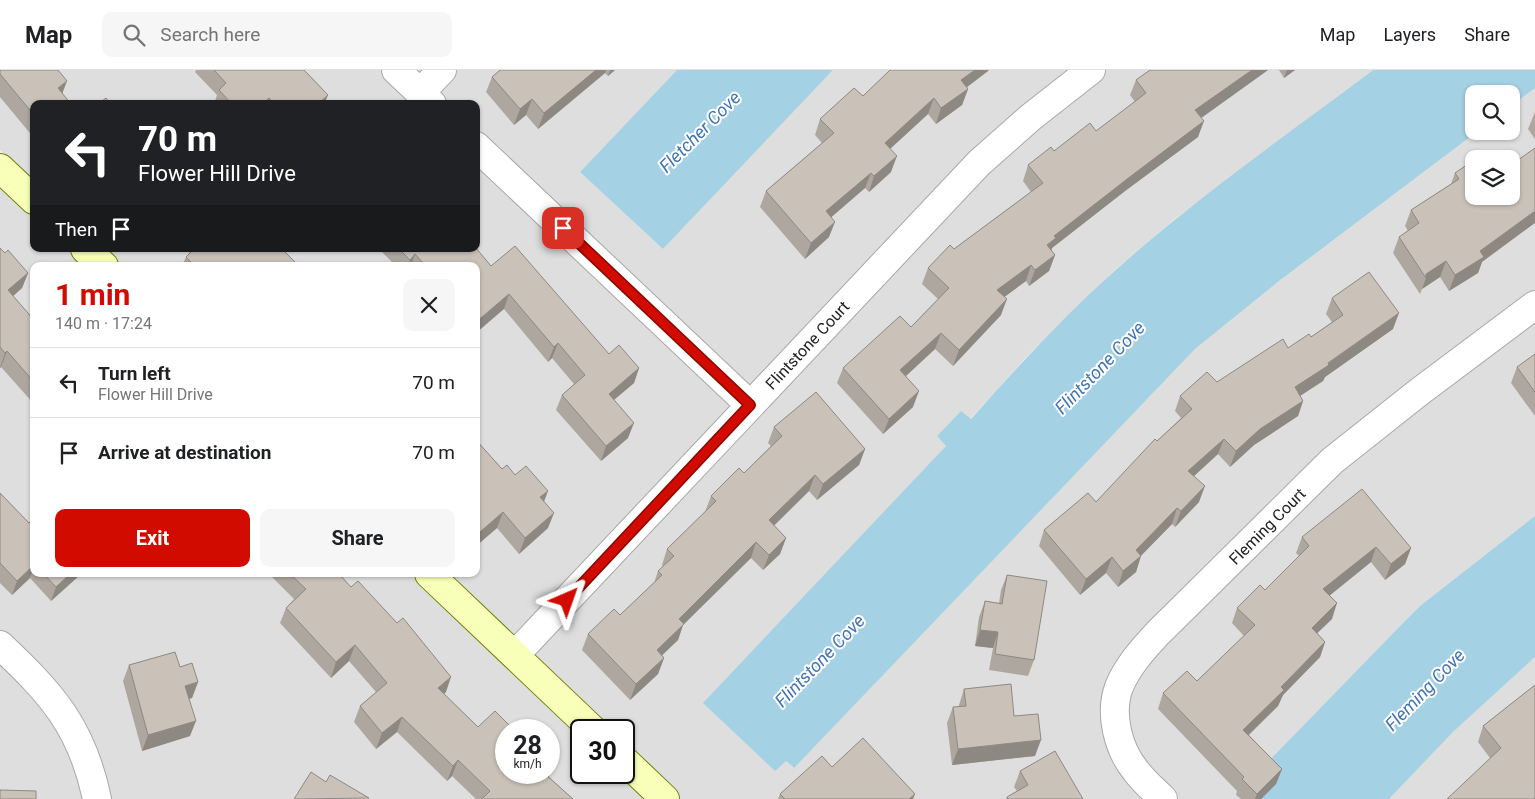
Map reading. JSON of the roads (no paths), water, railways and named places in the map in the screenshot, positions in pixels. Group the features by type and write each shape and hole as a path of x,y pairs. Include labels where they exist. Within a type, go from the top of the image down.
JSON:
{"street":[{"path":"396,70 426,98 442,70"},
{"name":"Flintstone Court","path":"515,655 979,163 1031,117 1091,70"},
{"path":"480,150 750,405"},
{"path":"0,168 30,196"},
{"path":"88,252 100,262"},
{"name":"Fleming Court","path":"1163,799 1134,770 1124,751 1115,721 1116,698 1119,686 1135,660 1158,634 1332,461 1419,392 1535,305"},
{"path":"432,577 582,719"},
{"path":"0,645 34,678 63,713 74,731 88,764 97,799"},
{"path":"635,770 665,799"}],"water":[{"name":"Fletcher Cove","path":"677,70 833,70 663,249 580,172"},
{"name":"Flintstone Cove","path":"1373,70 1535,70 1535,88 1520,99 1520,85 1465,85 1466,140 1279,281 1195,349 794,768 786,761 775,771 703,703 946,446 937,436 961,411 971,419 1080,303 1119,267 1180,215"},
{"name":"Fleming Cove","path":"1535,516 1535,657 1453,732 1389,799 1241,799 1261,769 1420,606"}]}
